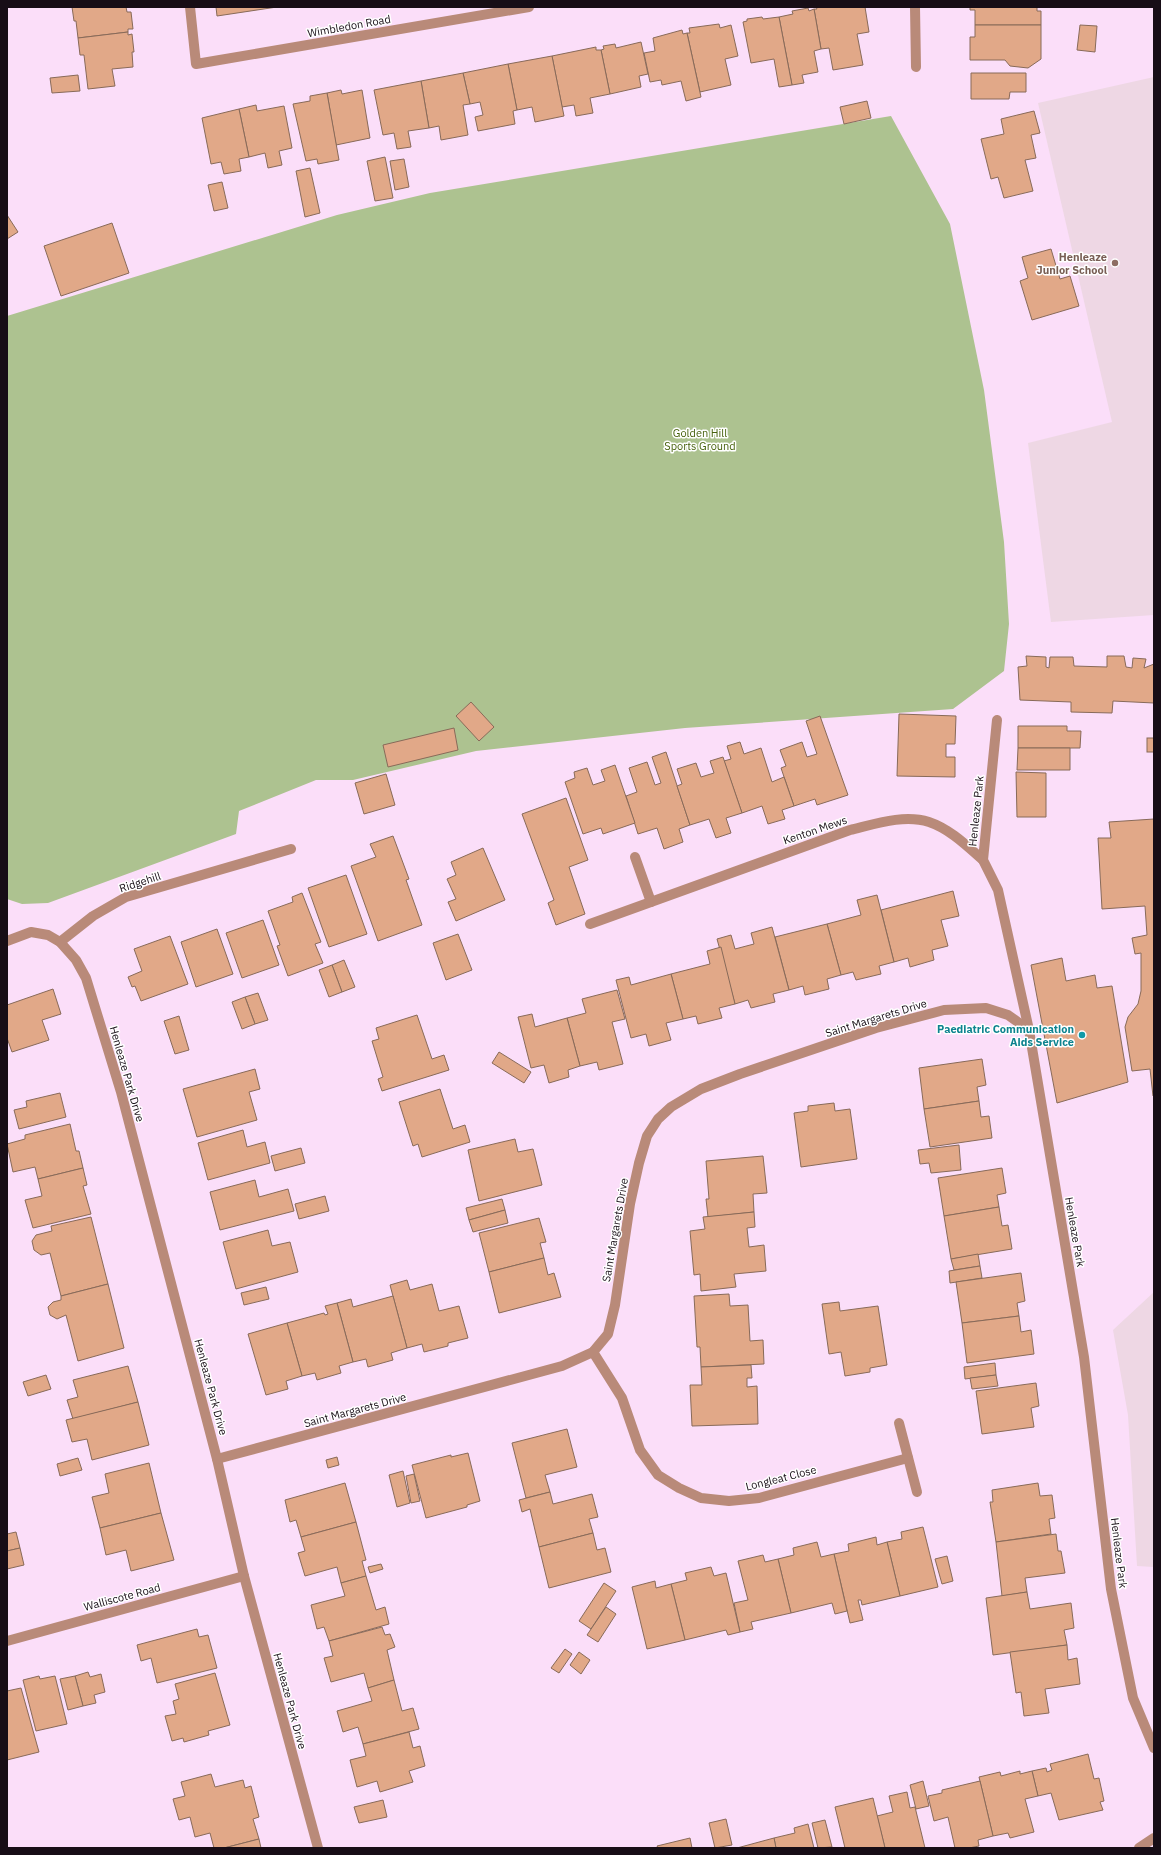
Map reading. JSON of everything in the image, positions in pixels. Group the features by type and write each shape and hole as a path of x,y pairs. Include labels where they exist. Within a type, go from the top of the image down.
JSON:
{"street":[{"name":"Wimbledon Road","path":"190,7 196,64 529,7"},
{"path":"915,7 916,67"},
{"name":"Henleaze Park","path":"997,720 983,860 998,890 1028,1030 1084,1357 1111,1589 1134,1698 1154,1748"},
{"name":"Kenton Mews","path":"590,924 850,830 890,821 909,819 930,822 959,839 983,860"},
{"name":"Ridgehill","path":"60,942 93,916 126,897 291,849"},
{"path":"635,857 651,902"},
{"path":"7,941 31,932 48,935 60,942"},
{"name":"Henleaze Park Drive","path":"60,942 76,960 86,978 120,1092 217,1459 244,1576 318,1848"},
{"name":"Saint Margarets Drive","path":"217,1459 562,1366 593,1352 608,1334 615,1305 630,1204 647,1136 658,1119 671,1107 701,1089 740,1074 876,1028 944,1010 986,1008 1008,1015 1028,1030"},
{"name":"Longleat Close","path":"593,1352 622,1398 640,1450 658,1475 679,1488 701,1498 728,1501 759,1498 908,1458"},
{"path":"899,1423 917,1492"},
{"name":"Walliscote Road","path":"7,1641 244,1576"},
{"path":"1139,1848 1154,1838"}],"shaded area":[{"name":"Henleaze Junior School","path":"1154,77 1154,615 1051,622 1028,443 1112,422 1038,103"},
{"path":"1154,1292 1154,1567 1137,1566 1128,1415 1113,1330"}],"green space":[{"name":"Golden Hill Sports Ground","path":"891,116 950,224 984,390 1004,542 1009,624 1004,671 953,709 685,728 476,751 353,780 316,780 239,811 236,834 48,903 22,904 7,899 7,316 337,215 430,193"}],"building":[{"path":"72,7 126,7 127,12 131,12 133,29 128,29 128,32 78,38 76,21 74,21"},
{"path":"216,7 277,7 217,16"},
{"path":"816,7 865,7 869,32 857,34 863,65 833,70 829,48 821,49 814,9 817,9"},
{"path":"970,7 1037,7 1037,11 1041,11 1041,25 975,25 975,10 970,10"},
{"path":"808,8 809,11 814,9 821,49 814,51 818,72 802,75 804,83 792,85 779,17 793,14 792,11"},
{"path":"762,17 763,19 779,17 792,85 779,87 774,59 751,63 743,22 747,21 747,19"},
{"path":"719,24 720,28 731,25 738,56 725,59 731,85 700,92 687,33 690,33 689,28"},
{"path":"975,25 1041,25 1041,59 1028,68 1010,66 1005,60 970,60 970,37 975,37"},
{"path":"1080,25 1097,26 1095,52 1077,50"},
{"path":"682,30 683,34 687,33 701,97 686,101 681,81 662,85 661,80 650,82 644,53 655,51 653,38"},
{"path":"128,32 128,35 132,34 134,52 132,52 133,67 112,69 115,86 88,89 84,55 80,55 78,38"},
{"path":"641,42 648,74 639,76 641,87 610,94 601,50 604,49 603,46 615,44 616,48"},
{"path":"596,47 596,50 601,50 610,94 590,98 593,113 576,116 574,105 562,107 552,56"},
{"path":"552,56 564,116 535,122 532,107 517,110 508,64"},
{"path":"508,64 517,110 513,111 515,124 478,131 475,117 483,115 480,102 470,104 463,73"},
{"path":"463,73 470,104 463,105 468,135 441,140 439,126 429,128 421,81"},
{"path":"971,73 1026,73 1026,92 1010,92 1009,99 971,99"},
{"path":"78,75 80,91 52,93 50,78"},
{"path":"421,81 429,128 408,131 411,147 397,149 394,133 383,135 374,90"},
{"path":"341,90 342,94 362,90 370,138 336,145 327,93"},
{"path":"327,93 339,160 318,164 317,159 306,161 293,104 310,101 310,96"},
{"path":"867,101 871,118 844,124 840,107"},
{"path":"256,105 257,111 284,106 292,148 279,151 282,165 268,168 265,153 249,157 239,109"},
{"path":"239,109 249,157 239,159 241,171 224,174 221,162 211,164 202,118"},
{"path":"1034,111 1040,133 1031,135 1036,158 1025,160 1033,191 1004,198 998,177 991,179 981,139 1004,134 1001,119"},
{"path":"385,157 393,198 375,201 367,161"},
{"path":"404,159 409,187 395,190 390,161"},
{"path":"310,168 320,213 305,217 296,171"},
{"path":"222,182 228,208 214,211 208,185"},
{"path":"7,215 18,232 7,239"},
{"path":"112,223 129,273 61,296 44,246"},
{"path":"1051,249 1060,279 1070,276 1079,306 1032,320 1020,281 1028,278 1022,257"},
{"path":"1026,656 1046,657 1046,667 1049,668 1050,657 1073,657 1074,666 1107,667 1107,656 1124,656 1126,667 1132,668 1133,658 1146,659 1144,668 1154,664 1154,703 1113,701 1112,713 1071,712 1071,702 1020,700 1018,667 1027,666"},
{"path":"471,702 494,727 479,741 456,716"},
{"path":"899,714 956,716 955,744 946,744 946,757 955,757 955,777 897,776"},
{"path":"820,716 848,795 817,805 815,799 794,806 781,768 786,766 780,750 802,742 807,757 817,754 806,721"},
{"path":"1018,726 1067,726 1067,731 1081,731 1080,748 1018,748"},
{"path":"454,728 458,750 388,767 383,745"},
{"path":"1147,738 1154,738 1154,752 1147,752"},
{"path":"740,742 744,754 761,748 772,782 784,777 794,806 782,810 785,819 768,824 762,806 742,813 724,761 731,759 727,746"},
{"path":"1018,748 1070,748 1070,770 1017,770"},
{"path":"666,752 690,825 679,829 683,842 664,849 657,828 638,834 626,796 637,792 629,768 647,762 655,785 661,783 652,757"},
{"path":"723,757 742,813 726,818 731,833 716,838 709,819 690,825 677,786 682,784 677,769 696,763 701,777 714,773 710,761"},
{"path":"615,765 635,823 603,834 601,828 583,834 565,782 575,778 574,772 587,768 593,785 605,781 601,770"},
{"path":"1016,772 1046,773 1046,817 1017,817"},
{"path":"386,774 395,805 364,814 355,783"},
{"path":"566,798 588,860 569,867 585,914 556,925 548,903 554,900 522,814"},
{"path":"1154,819 1153,1096 1150,1069 1132,1071 1125,1027 1128,1017 1138,1004 1141,991 1141,953 1135,954 1132,938 1147,935 1145,906 1102,909 1098,838 1111,838 1109,822"},
{"path":"393,836 409,879 406,880 422,925 378,941 351,866 376,857 370,844"},
{"path":"483,848 505,900 456,921 448,902 456,899 447,879 456,875 451,862"},
{"path":"346,875 367,934 329,947 308,888"},
{"path":"953,891 959,916 941,920 948,946 932,950 934,960 910,967 908,958 894,962 881,910"},
{"path":"302,893 321,942 315,944 323,963 288,976 277,946 280,945 268,911 293,902 292,897"},
{"path":"877,895 894,962 879,966 881,974 856,980 853,972 841,975 827,924 861,915 857,900"},
{"path":"263,920 279,965 242,978 226,933"},
{"path":"827,924 841,975 827,979 829,989 805,995 803,986 789,990 775,937"},
{"path":"772,927 789,990 773,994 775,1002 751,1008 748,1000 735,1004 717,939 731,935 735,949 754,944 751,933"},
{"path":"217,929 233,974 196,987 181,942"},
{"path":"458,934 472,970 446,980 433,943"},
{"path":"170,936 188,984 141,1001 135,986 132,987 128,977 142,971 134,949"},
{"path":"721,947 735,1004 719,1008 722,1018 698,1024 696,1016 683,1019 671,974 710,964 707,951"},
{"name":"Paediatric Communication Aids Service","path":"1062,958 1066,981 1095,975 1097,988 1112,986 1128,1082 1057,1103 1031,965"},
{"path":"344,960 355,987 342,992 332,965"},
{"path":"332,965 342,992 329,997 319,970"},
{"path":"671,974 683,1019 666,1023 671,1040 649,1046 646,1034 631,1038 616,980 629,977 631,985"},
{"path":"53,989 61,1014 42,1020 49,1040 12,1052 7,1038 7,1005"},
{"path":"617,990 625,1019 612,1022 623,1064 599,1070 597,1062 580,1066 567,1018 586,1013 582,999"},
{"path":"258,993 268,1020 255,1024 245,997"},
{"path":"245,997 255,1024 242,1029 232,1002"},
{"path":"532,1014 535,1027 567,1018 580,1066 568,1070 569,1077 549,1083 544,1065 531,1068 518,1017"},
{"path":"417,1015 432,1059 444,1055 449,1070 382,1091 378,1079 383,1077 372,1041 379,1039 376,1028"},
{"path":"179,1016 189,1050 175,1054 164,1021"},
{"path":"499,1052 531,1072 524,1083 492,1063"},
{"path":"982,1059 986,1085 977,1087 979,1101 924,1109 919,1068"},
{"path":"255,1069 260,1089 249,1092 257,1120 197,1137 183,1089"},
{"path":"440,1089 453,1129 465,1125 470,1142 422,1157 418,1144 413,1146 399,1102"},
{"path":"60,1093 66,1117 19,1129 14,1110 27,1107 26,1101"},
{"path":"979,1101 981,1117 989,1116 992,1138 930,1147 924,1109"},
{"path":"834,1103 835,1111 850,1109 857,1159 801,1167 794,1113 808,1111 808,1106"},
{"path":"70,1124 76,1151 79,1151 83,1168 38,1179 35,1167 13,1172 7,1144 25,1139 25,1135"},
{"path":"243,1130 247,1147 265,1142 270,1163 208,1180 198,1143"},
{"path":"515,1139 518,1152 533,1149 542,1185 479,1201 468,1150"},
{"path":"959,1145 961,1170 931,1173 929,1163 920,1164 918,1150"},
{"path":"301,1148 305,1163 275,1171 271,1156"},
{"path":"763,1156 767,1193 753,1194 754,1212 708,1217 706,1199 709,1199 706,1161"},
{"path":"83,1168 87,1185 83,1186 91,1214 33,1228 25,1200 42,1196 38,1179"},
{"path":"1002,1168 1006,1193 997,1195 999,1207 944,1216 938,1178"},
{"path":"255,1180 259,1197 288,1189 294,1211 220,1230 210,1192"},
{"path":"325,1196 329,1211 299,1219 295,1204"},
{"path":"502,1199 505,1210 469,1220 466,1208"},
{"path":"999,1207 1002,1226 1008,1225 1012,1249 951,1259 944,1216"},
{"path":"505,1210 508,1223 473,1232 469,1220"},
{"path":"754,1212 755,1227 747,1228 749,1247 764,1245 766,1271 734,1274 736,1287 701,1291 700,1274 694,1275 690,1231 705,1229 703,1217"},
{"path":"91,1217 108,1284 61,1296 50,1253 41,1255 34,1250 32,1241 36,1235 52,1231 51,1226"},
{"path":"539,1218 546,1242 540,1243 544,1258 489,1272 479,1233"},
{"path":"268,1230 272,1246 290,1242 298,1272 236,1289 223,1242"},
{"path":"978,1254 980,1266 954,1270 951,1259"},
{"path":"544,1258 548,1275 554,1273 561,1297 499,1313 489,1272"},
{"path":"980,1266 982,1278 950,1283 949,1271"},
{"path":"1021,1273 1025,1301 1017,1303 1019,1316 962,1323 956,1282"},
{"path":"407,1280 410,1290 432,1284 439,1311 459,1306 468,1338 448,1343 448,1346 424,1352 422,1344 407,1348 390,1285"},
{"path":"108,1284 124,1348 78,1361 66,1315 57,1319 50,1315 48,1307 53,1302 61,1300 61,1296"},
{"path":"266,1287 269,1299 244,1305 241,1293"},
{"path":"729,1294 730,1306 748,1305 750,1341 763,1340 764,1364 701,1367 700,1347 697,1347 694,1296"},
{"path":"393,1296 407,1348 391,1353 393,1360 368,1367 366,1359 353,1362 337,1303 351,1299 353,1307"},
{"path":"839,1302 840,1311 878,1306 887,1365 870,1368 870,1372 845,1376 841,1352 829,1354 822,1304"},
{"path":"337,1303 353,1362 339,1366 341,1373 317,1380 315,1373 302,1376 287,1323 324,1313 325,1315 328,1314 325,1306"},
{"path":"1019,1316 1021,1332 1031,1330 1034,1354 967,1363 962,1323"},
{"path":"287,1323 302,1376 286,1381 288,1389 266,1395 248,1334"},
{"path":"995,1363 996,1375 965,1379 964,1367"},
{"path":"751,1365 752,1378 747,1378 747,1387 757,1386 758,1424 692,1426 690,1385 702,1385 701,1367"},
{"path":"128,1366 138,1402 73,1419 67,1400 78,1397 73,1380"},
{"path":"46,1375 51,1389 28,1396 23,1382"},
{"path":"996,1375 998,1386 972,1389 970,1378"},
{"path":"1036,1383 1039,1406 1031,1408 1034,1427 982,1434 976,1391"},
{"path":"138,1402 149,1445 92,1460 87,1439 72,1442 66,1420"},
{"path":"567,1429 577,1467 545,1475 550,1492 526,1498 512,1443"},
{"path":"468,1453 480,1501 467,1505 467,1507 426,1518 412,1465 451,1455 451,1457"},
{"path":"337,1457 339,1465 328,1468 326,1460"},
{"path":"78,1458 82,1470 60,1476 57,1464"},
{"path":"149,1463 161,1513 100,1528 92,1497 109,1493 105,1474"},
{"path":"403,1471 410,1503 397,1507 389,1475"},
{"path":"414,1474 420,1501 411,1503 406,1476"},
{"path":"345,1483 356,1522 301,1537 296,1520 290,1522 285,1500"},
{"path":"1038,1483 1040,1496 1052,1495 1055,1518 1049,1519 1051,1534 996,1542 990,1502 993,1502 992,1490"},
{"path":"550,1492 553,1504 592,1494 598,1517 589,1519 593,1533 539,1547 530,1509 522,1512 519,1500"},
{"path":"161,1513 174,1560 131,1571 126,1550 106,1555 100,1528"},
{"path":"356,1522 366,1560 362,1561 366,1576 341,1583 337,1567 305,1576 298,1553 305,1551 301,1537"},
{"path":"923,1527 938,1587 900,1596 887,1542 902,1539 901,1532"},
{"path":"16,1532 20,1548 7,1551 7,1534"},
{"path":"593,1533 597,1550 605,1548 611,1572 549,1588 539,1547"},
{"path":"1056,1534 1058,1551 1061,1551 1065,1573 1025,1578 1027,1592 1002,1596 996,1542"},
{"path":"876,1537 877,1545 887,1542 900,1596 862,1605 861,1600 858,1600 863,1620 850,1623 834,1554 849,1551 848,1544"},
{"path":"817,1542 821,1557 834,1554 847,1611 835,1614 832,1603 791,1613 778,1559 794,1555 793,1548"},
{"path":"20,1548 24,1565 7,1569 7,1551"},
{"path":"763,1555 765,1562 778,1559 791,1613 751,1622 753,1629 740,1632 734,1603 748,1600 738,1561"},
{"path":"947,1556 953,1581 942,1584 935,1559"},
{"path":"381,1564 383,1569 370,1573 368,1567"},
{"path":"711,1567 714,1576 726,1573 740,1632 728,1635 726,1630 685,1640 671,1584 687,1580 685,1573"},
{"path":"366,1576 376,1610 385,1607 389,1624 329,1641 324,1627 317,1629 311,1605 345,1596 341,1583"},
{"path":"655,1581 656,1588 671,1584 685,1640 647,1649 632,1587"},
{"path":"604,1583 616,1591 591,1629 579,1621"},
{"path":"1027,1592 1030,1609 1071,1603 1074,1628 1064,1630 1067,1645 993,1655 986,1598"},
{"path":"606,1607 616,1614 598,1642 587,1635"},
{"path":"382,1627 385,1635 390,1634 395,1647 387,1650 394,1680 368,1688 364,1673 331,1682 324,1658 333,1656 329,1641"},
{"path":"197,1629 199,1637 208,1635 217,1668 157,1683 151,1658 141,1661 137,1645"},
{"path":"1067,1645 1068,1660 1077,1658 1080,1684 1045,1689 1049,1713 1024,1716 1021,1692 1016,1693 1010,1652"},
{"path":"565,1649 572,1654 559,1673 551,1668"},
{"path":"579,1652 590,1660 581,1674 570,1665"},
{"path":"88,1672 90,1677 101,1674 105,1692 94,1695 96,1703 83,1706 75,1676"},
{"path":"215,1673 230,1725 208,1731 209,1735 184,1742 183,1738 172,1741 165,1716 176,1714 173,1701 179,1699 175,1684"},
{"path":"39,1676 40,1679 55,1676 67,1724 36,1731 23,1680"},
{"path":"75,1676 83,1706 68,1710 60,1679"},
{"path":"394,1680 402,1711 413,1708 419,1729 363,1744 358,1727 343,1732 337,1711 372,1701 368,1688"},
{"path":"21,1688 39,1752 7,1760 7,1691"},
{"path":"409,1732 413,1748 420,1746 425,1766 409,1771 413,1782 380,1792 377,1781 357,1787 350,1760 366,1756 363,1744"},
{"path":"1088,1754 1094,1779 1099,1778 1104,1801 1100,1802 1103,1810 1059,1820 1051,1793 1038,1796 1032,1771 1046,1768 1047,1772 1052,1770 1050,1764"},
{"path":"1020,1771 1020,1774 1032,1771 1038,1796 1025,1799 1034,1832 1010,1838 1008,1833 993,1836 979,1777 1000,1772 1001,1776"},
{"path":"211,1774 215,1787 243,1780 245,1788 251,1786 259,1817 253,1819 259,1839 224,1848 214,1848 210,1833 195,1837 190,1817 179,1820 173,1799 185,1796 181,1782"},
{"path":"923,1781 929,1806 916,1809 910,1785"},
{"path":"980,1781 993,1836 978,1840 979,1846 955,1848 948,1817 934,1821 928,1796 942,1793 942,1790"},
{"path":"907,1792 910,1808 915,1807 925,1848 885,1848 877,1816 893,1812 889,1796"},
{"path":"873,1798 885,1848 845,1848 835,1807"},
{"path":"383,1800 387,1817 359,1823 354,1807"},
{"path":"726,1819 732,1845 715,1848 709,1823"},
{"path":"825,1820 832,1847 818,1848 812,1823"},
{"path":"808,1824 814,1848 776,1848 774,1838 795,1833 794,1828"},
{"path":"690,1838 692,1848 658,1848 657,1846"},
{"path":"774,1838 776,1848 737,1848"},
{"path":"259,1839 261,1848 224,1848"}],"place":[{"name":"Henleaze Junior School","path":"1115,263"},
{"name":"Paediatric Communication Aids Service","path":"1082,1035"}]}
